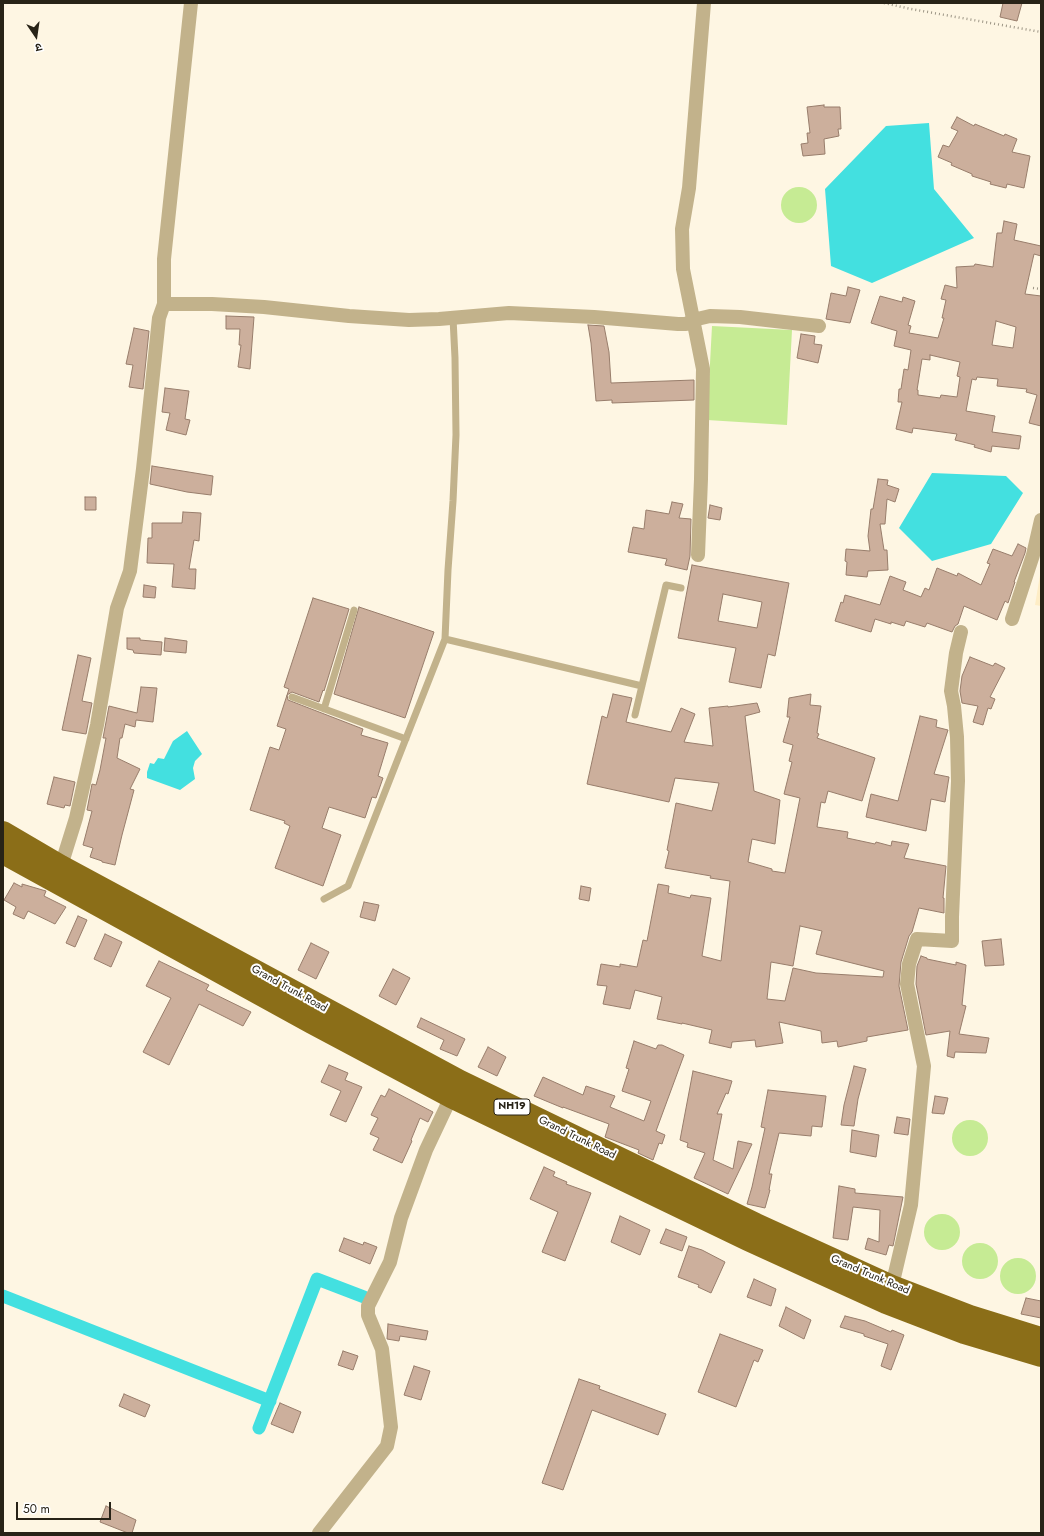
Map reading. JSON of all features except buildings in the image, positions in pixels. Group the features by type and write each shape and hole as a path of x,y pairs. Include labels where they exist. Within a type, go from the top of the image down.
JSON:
{"highway":[{"name":"Grand Trunk Road","path":"3,832 31,859 401,1060 452,1097 634,1175 752,1232 886,1302 964,1333 1041,1356"},
{"name":"Grand Trunk Road","path":"3,853 61,866 257,982"},
{"name":"Grand Trunk Road","path":"401,1060 460,1081 634,1175"},
{"name":"Grand Trunk Road","path":"752,1232 970,1316 1041,1338"}],"street":[{"path":"61,866 78,811 97,725 117,608 130,571 143,469 159,318 164,304 164,259 191,3"},
{"path":"698,555 703,370 683,269 682,229 689,188 704,3"},
{"path":"164,304 212,304 264,307 382,319 409,320 453,318 509,312 678,324 686,324 693,320 710,316 740,317 819,326"},
{"path":"1012,619 1033,555 1041,520"},
{"path":"892,1286 911,1205 924,1066 907,984 909,964 917,939 952,941 958,781 957,737 951,691 956,653 961,632"},
{"path":"319,1533 387,1446 391,1427 382,1350 368,1315 368,1306 390,1262 401,1218 426,1150 452,1097"}],"lane":[{"path":"324,899 348,886 445,639 456,435 456,358 453,318"},
{"path":"635,715 666,585 681,588"},
{"path":"324,709 354,610"},
{"path":"445,639 642,686"},
{"path":"292,697 406,739"}],"path":[{"path":"884,3 1041,32"},
{"path":"1033,288 1041,289"}],"shaded area":[{"path":"1041,569 1041,606 1035,605"}],"green space":[{"path":"802,187 812,192 816,198 816,212 812,218 806,222 796,223 786,218 782,212 781,202 786,192 792,188"},
{"path":"712,326 792,330 787,425 707,420"},
{"path":"974,1120 983,1125 987,1131 987,1145 983,1151 974,1156 966,1156 957,1151 953,1145 952,1134 957,1125 963,1121"},
{"path":"945,1214 955,1219 959,1225 959,1239 955,1245 949,1249 939,1250 929,1245 925,1239 924,1229 929,1219 935,1215"},
{"path":"984,1243 993,1248 997,1254 997,1268 993,1274 984,1279 976,1279 967,1274 963,1268 962,1257 967,1248 973,1244"},
{"path":"1021,1258 1031,1263 1035,1269 1035,1283 1031,1289 1025,1293 1015,1294 1005,1289 1001,1283 1000,1273 1005,1263 1011,1259"}],"water":[{"path":"929,123 934,189 974,238 872,283 831,266 825,189 886,126"},
{"path":"932,473 1006,476 1023,493 991,544 932,561 899,528"},
{"path":"187,731 202,754 195,761 193,768 195,779 180,790 147,778 150,763 154,764 158,758 164,759 173,741"}],"waterway":[{"path":"259,1428 317,1279 364,1297"},
{"path":"3,1296 270,1401"}]}
